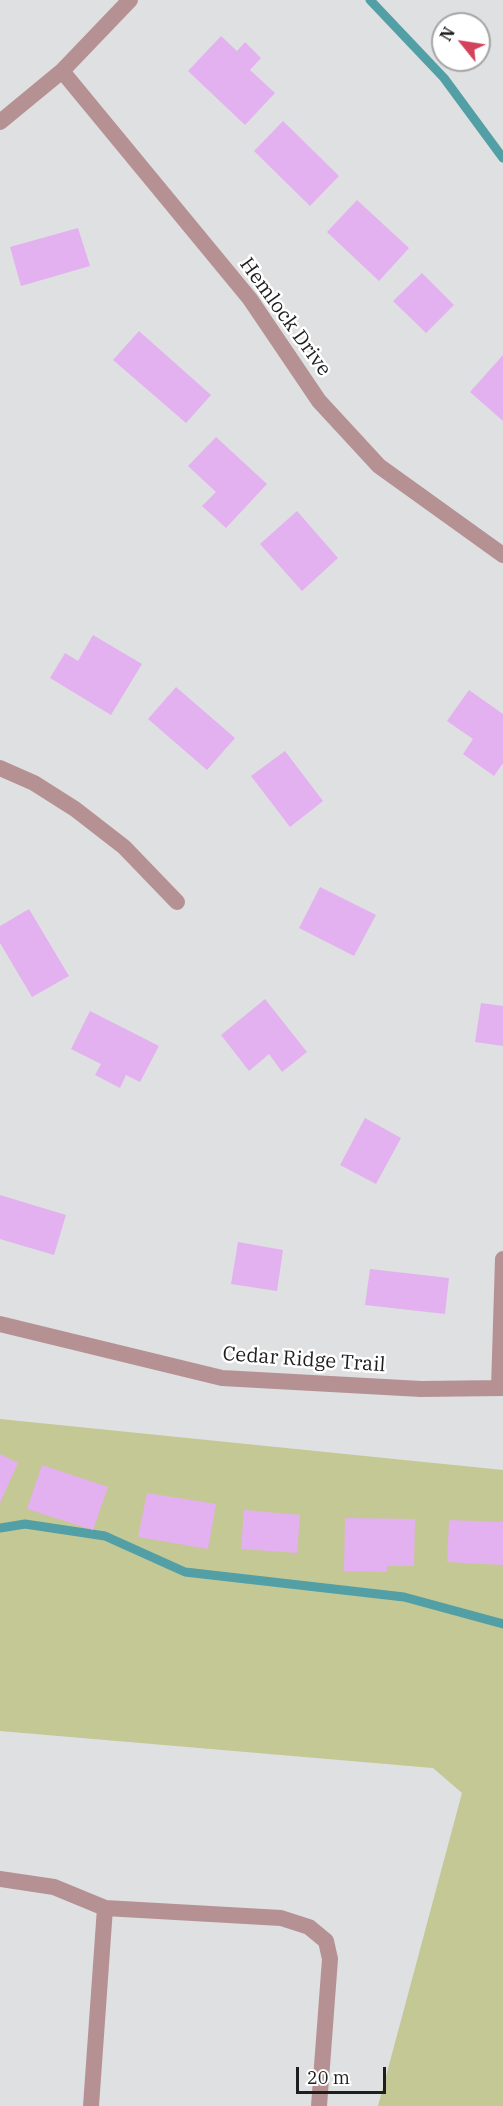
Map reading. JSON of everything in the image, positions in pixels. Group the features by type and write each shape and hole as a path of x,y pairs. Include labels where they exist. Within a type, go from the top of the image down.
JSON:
{"street":[{"path":"0,122 62,72 130,0"},
{"name":"Hemlock Drive","path":"62,72 249,299 319,401 378,466 503,555"},
{"path":"0,768 34,783 75,809 124,848 177,902"},
{"path":"501,1388 503,1259"},
{"name":"Cedar Ridge Trail","path":"0,1324 222,1378 421,1389 501,1388"},
{"path":"0,1879 54,1887 105,1908 280,1918 309,1927 326,1941 330,1959 320,2106"},
{"path":"91,2106 105,1908"}],"green space":[{"path":"0,1419 503,1470 503,2106 378,2106 462,1793 433,1768 0,1731"}],"building":[{"path":"221,36 237,51 245,42 261,58 250,70 275,93 245,125 188,71"},
{"path":"283,121 339,176 310,206 254,151"},
{"path":"357,200 409,248 379,281 327,232"},
{"path":"78,228 90,266 21,286 10,247"},
{"path":"422,273 454,305 426,333 393,301"},
{"path":"139,331 211,395 186,423 113,360"},
{"path":"503,355 503,421 470,392"},
{"path":"216,437 267,484 226,528 202,506 216,492 188,466"},
{"path":"297,511 338,558 302,591 260,544"},
{"path":"93,635 142,664 111,715 50,678 65,653 78,661"},
{"path":"176,687 235,738 207,770 148,719"},
{"path":"469,690 503,714 503,763 494,776 463,754 473,739 447,721"},
{"path":"285,751 323,801 290,827 251,776"},
{"path":"320,887 376,915 354,956 299,928"},
{"path":"29,909 69,976 32,997 0,943 0,926"},
{"path":"265,999 307,1052 282,1072 269,1054 249,1071 221,1035"},
{"path":"481,1003 503,1006 503,1046 475,1042"},
{"path":"90,1011 159,1046 140,1082 126,1075 120,1088 95,1075 101,1064 71,1049"},
{"path":"365,1118 401,1138 376,1184 340,1165"},
{"path":"0,1195 66,1215 54,1255 0,1239"},
{"path":"238,1242 283,1250 277,1291 231,1284"},
{"path":"370,1269 449,1278 445,1314 365,1305"},
{"path":"0,1454 18,1463 0,1503"},
{"path":"42,1465 108,1487 93,1530 27,1509"},
{"path":"147,1493 216,1504 208,1549 138,1537"},
{"path":"244,1510 300,1515 297,1553 241,1549"},
{"path":"345,1518 415,1519 414,1566 387,1566 387,1572 344,1571"},
{"path":"449,1520 503,1522 503,1565 447,1562"}],"waterway":[{"path":"370,0 444,78 503,158"},
{"path":"0,1528 25,1524 105,1536 185,1572 404,1597 503,1624"}]}
